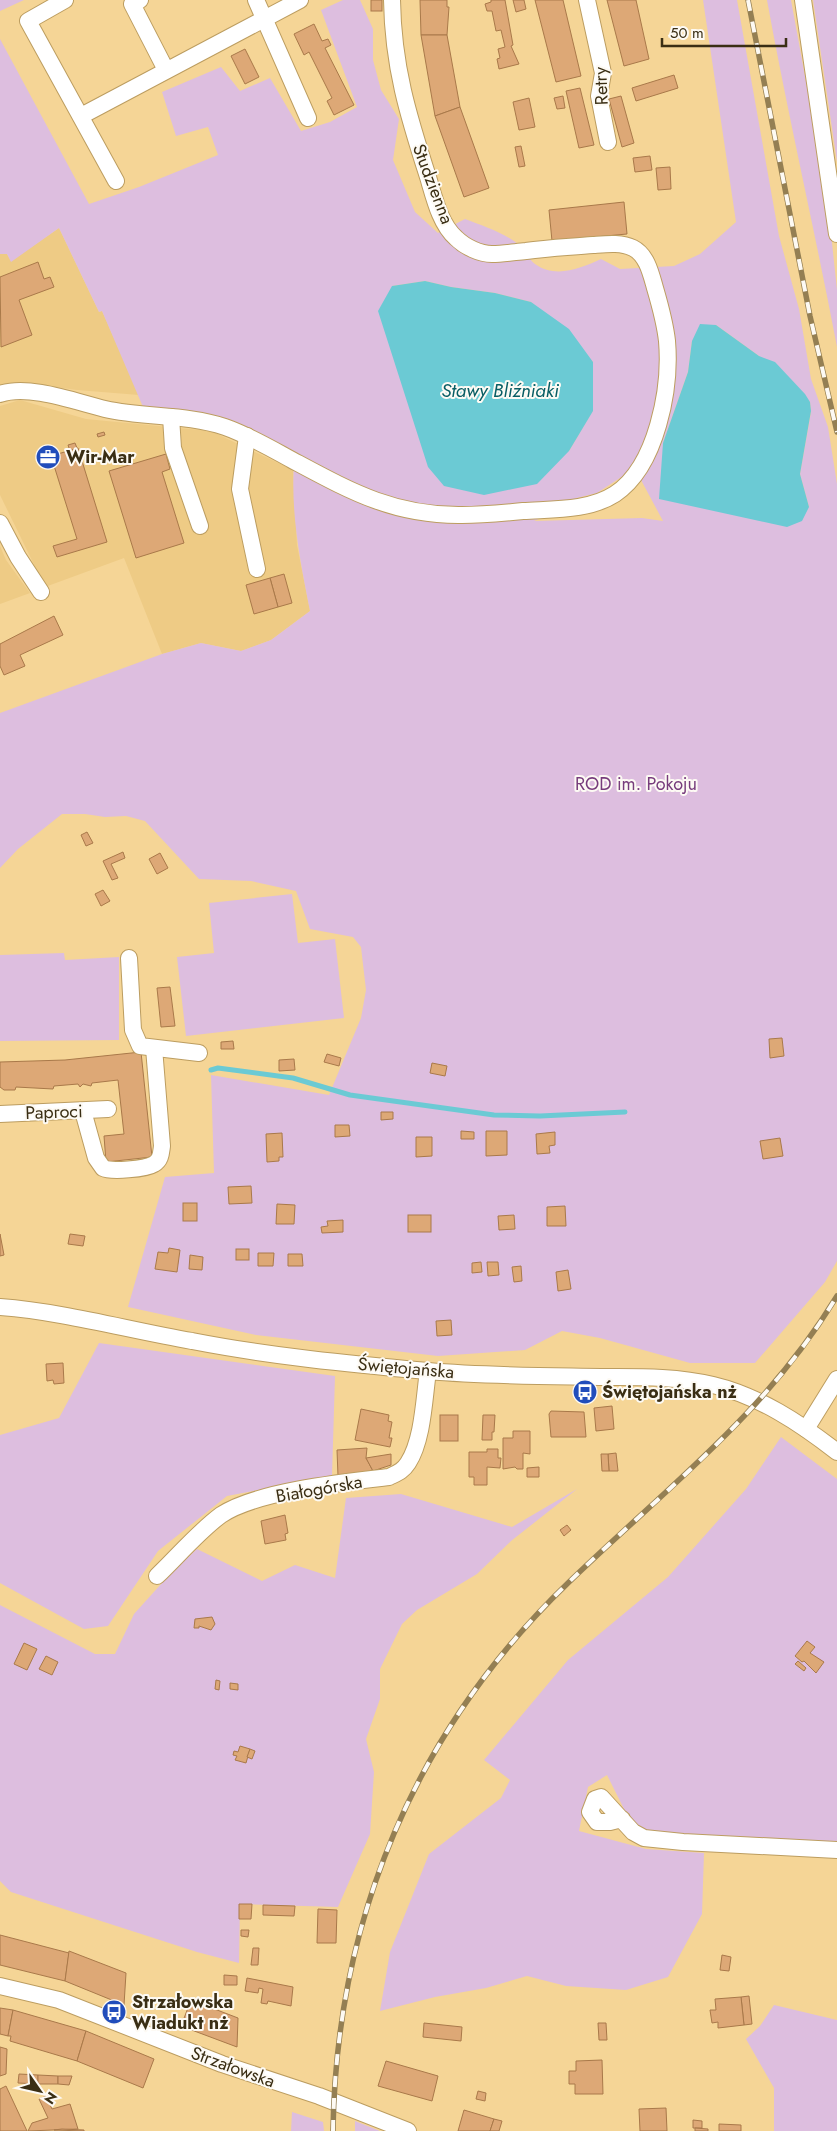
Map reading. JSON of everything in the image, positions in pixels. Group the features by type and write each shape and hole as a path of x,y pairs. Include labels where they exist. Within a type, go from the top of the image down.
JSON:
{"street":[{"path":"65,0 28,21 116,181"},
{"path":"256,0 308,118"},
{"path":"81,116 300,0"},
{"name":"Studzienna","path":"247,436 349,490 404,511 464,515 570,507 592,504 606,499 617,493 630,481 648,451 660,419 668,361 664,322 650,271 641,253 632,247 612,244 492,254 469,247 456,238 442,218 401,88 394,47 392,0"},
{"name":"Retry","path":"587,0 603,73 599,96 608,142"},
{"path":"803,0 837,234"},
{"path":"129,1 166,70"},
{"path":"0,394 6,391 28,391 112,410 207,422 247,436 240,489 257,569"},
{"path":"171,416 173,448 200,526"},
{"path":"0,523 18,557 41,592"},
{"path":"130,958 135,1036 140,1046 199,1053"},
{"path":"82,1111 96,1158 103,1168 112,1170 149,1166 156,1163 161,1154 162,1146 154,1048"},
{"name":"Paproci","path":"0,1114 108,1109"},
{"name":"Świętojańska","path":"0,1307 37,1311 192,1342 287,1356 428,1371 523,1376 691,1380 750,1397 806,1429 837,1452"},
{"name":"Białogórska","path":"157,1576 211,1524 230,1510 286,1493 389,1477 401,1472 408,1464 414,1450 420,1425 428,1371"},
{"path":"806,1429 837,1379"},
{"path":"622,1819 633,1832 644,1838 683,1842 837,1850"},
{"name":"Strzałowska","path":"0,1986 59,2000 222,2064 319,2096 408,2131"}],"shaded area":[{"path":"59,228 99,312 102,311 139,395 77,390 27,383 0,385 0,254 7,254 11,261"},
{"path":"20,400 86,419 211,431 293,470 297,545 310,611 271,640 241,651 201,643 162,654 124,558 45,587 0,495 0,406"},
{"path":"0,546 6,560 30,593 0,604"}],"green space":[{"path":"0,0 24,0 0,11"},
{"name":"ROD im. Pokoju","path":"343,0 360,0 373,29 373,60 381,90 399,119 393,160 415,212 438,233 465,219 487,227 514,241 535,264 551,271 560,271 585,266 601,259 620,269 674,266 700,254 736,222 703,0 737,0 779,236 799,309 811,379 828,427 837,484 837,1261 825,1282 755,1363 690,1363 600,1338 562,1331 525,1350 438,1356 256,1335 128,1307 165,1177 214,1173 211,1075 329,1095 361,1018 366,990 361,947 353,937 310,929 296,891 251,881 199,879 145,821 126,816 105,817 85,814 62,814 18,849 0,868 0,713 162,654 201,643 241,651 271,640 310,611 294,514 295,454 143,407 102,311 99,312 59,228 11,262 7,254 0,254 0,39 89,204 139,187 218,155 208,127 176,136 162,92 221,67 240,91 270,78 301,131 330,122 357,107 321,10","holes":["425,281 451,287 495,293 531,302 593,362 593,410 569,451 392,286","716,325 759,356 810,402 811,412 800,474 809,507 663,443 688,372 692,341","623,476 641,480 663,521 642,518 534,521 564,508 577,498 597,493"]},
{"path":"767,0 791,0 827,196 837,290 837,347 784,87"},
{"path":"813,0 837,0 837,162"},
{"path":"292,894 298,943 335,939 344,1018 186,1036 177,957 214,953 209,903"},
{"path":"64,953 65,960 119,957 119,1040 0,1041 0,955"},
{"path":"99,1343 335,1376 332,1476 227,1496 158,1551 108,1626 84,1629 0,1583 0,1435 59,1418"},
{"path":"781,1437 837,1479 837,1843 647,1833 631,1823 607,1775 588,1787 579,1831 646,1849 704,1853 702,1914 668,1977 626,1990 566,1986 527,1976 486,1988 435,1997 380,2011 390,1952 429,1854 501,1798 510,1780 484,1760 568,1660 668,1577 746,1489"},
{"path":"577,1489 511,1541 477,1574 417,1610 402,1624 380,1669 380,1699 366,1739 374,1772 370,1834 338,1907 240,1904 239,1963 197,1952 11,1892 0,1881 0,1605 95,1654 115,1654 134,1614 171,1573 197,1549 262,1581 295,1565 335,1578 346,1498 401,1494 512,1527"},
{"path":"774,2005 837,2020 837,2131 774,2131 774,2088 746,2039 760,2026"},
{"path":"292,2112 323,2122 324,2131 291,2131"},
{"path":"355,2121 380,2131 355,2131"}],"water":[{"name":"Stawy Bliźniaki","path":"425,281 451,287 495,293 531,302 569,329 593,362 593,411 569,451 537,484 484,495 444,486 428,467 378,311 392,286"},
{"path":"700,324 716,325 759,356 775,362 805,394 810,402 811,411 800,474 809,507 802,521 787,527 659,499 663,443 688,372 692,341"}],"building":[{"path":"371,0 382,0 382,11 371,11"},
{"path":"420,0 447,0 447,7 449,7 447,35 421,35"},
{"path":"491,0 505,0 513,45 511,46 519,64 499,69 497,59 500,58 498,49 505,47 501,30 496,31 492,11 487,11 485,4 491,2"},
{"path":"513,0 524,0 526,9 516,12"},
{"path":"535,0 563,0 581,76 556,82"},
{"path":"607,0 636,0 649,59 624,66"},
{"path":"314,24 322,41 328,39 331,45 325,48 354,105 334,115 327,101 332,98 309,52 304,55 294,34"},
{"path":"421,35 447,35 460,107 435,116"},
{"path":"245,49 259,77 245,84 231,56"},
{"path":"674,75 678,88 636,101 632,88"},
{"path":"580,88 594,145 579,148 566,91"},
{"path":"563,96 565,108 557,109 554,98"},
{"path":"621,96 634,143 622,147 609,99"},
{"path":"529,98 535,127 519,130 513,102"},
{"path":"460,107 489,188 464,197 435,116"},
{"path":"521,146 525,166 519,167 515,147"},
{"path":"650,156 652,170 635,172 633,158"},
{"path":"670,167 671,189 658,190 656,168"},
{"path":"624,202 627,234 552,241 549,210"},
{"path":"38,262 44,279 50,277 54,287 19,300 32,335 1,347 0,277"},
{"path":"104,432 105,435 98,437 97,434"},
{"path":"75,443 77,448 70,451 68,445"},
{"path":"78,448 107,542 57,557 53,546 77,539 51,456"},
{"path":"166,454 170,469 162,472 184,543 136,558 109,471"},
{"path":"284,574 292,603 278,607 270,578"},
{"path":"270,578 278,607 254,614 246,585"},
{"path":"54,616 63,635 20,655 25,666 4,675 0,666 0,644"},
{"path":"87,832 93,843 86,846 81,835"},
{"path":"123,852 125,858 111,864 118,878 112,880 103,861"},
{"path":"160,853 168,868 157,874 149,859"},
{"path":"103,890 110,901 101,906 95,894"},
{"path":"170,987 175,1026 161,1027 157,988"},
{"path":"782,1038 784,1056 770,1058 769,1039"},
{"path":"233,1041 234,1049 221,1049 221,1042"},
{"path":"141,1052 152,1157 106,1162 104,1136 124,1134 118,1080 92,1083 91,1086 83,1084 80,1087 78,1084 54,1086 53,1089 16,1087 15,1090 4,1090 0,1087 0,1062 65,1060"},
{"path":"327,1054 341,1058 339,1066 324,1062"},
{"path":"294,1059 295,1070 279,1071 279,1060"},
{"path":"432,1063 447,1066 445,1076 430,1073"},
{"path":"381,1112 393,1112 393,1119 381,1120"},
{"path":"335,1125 349,1125 350,1136 335,1137"},
{"path":"461,1131 474,1132 474,1139 461,1139"},
{"path":"486,1131 507,1131 507,1155 486,1156"},
{"path":"555,1132 555,1145 549,1146 550,1153 537,1154 536,1134"},
{"path":"282,1133 283,1157 279,1157 279,1161 267,1162 266,1134"},
{"path":"416,1137 432,1137 432,1156 416,1157"},
{"path":"780,1138 783,1156 763,1159 760,1141"},
{"path":"251,1186 252,1203 229,1204 228,1187"},
{"path":"183,1203 197,1203 197,1221 183,1221"},
{"path":"277,1204 295,1205 294,1224 276,1224"},
{"path":"565,1206 566,1226 547,1226 547,1207"},
{"path":"408,1215 431,1215 431,1232 408,1232"},
{"path":"514,1215 515,1229 499,1230 498,1216"},
{"path":"343,1220 343,1232 322,1233 321,1227 328,1226 327,1221"},
{"path":"0,1234 4,1255 0,1256"},
{"path":"70,1234 85,1236 83,1246 68,1244"},
{"path":"169,1248 180,1250 177,1272 155,1269 158,1252 168,1253"},
{"path":"236,1249 249,1249 249,1260 236,1260"},
{"path":"258,1253 274,1253 273,1266 258,1266"},
{"path":"288,1254 302,1254 303,1266 288,1266"},
{"path":"190,1255 203,1257 202,1270 189,1269"},
{"path":"481,1262 482,1272 472,1273 472,1263"},
{"path":"487,1262 498,1262 499,1275 488,1276"},
{"path":"521,1266 522,1281 514,1282 512,1267"},
{"path":"568,1270 571,1289 558,1291 556,1272"},
{"path":"451,1320 452,1335 437,1336 436,1321"},
{"path":"63,1363 64,1383 54,1384 53,1380 47,1381 46,1364"},
{"path":"612,1406 614,1429 596,1431 594,1408"},
{"path":"361,1409 389,1415 388,1421 392,1422 389,1438 392,1438 390,1447 355,1440"},
{"path":"551,1411 584,1412 586,1437 551,1437 549,1414"},
{"path":"440,1415 458,1415 458,1441 440,1441"},
{"path":"483,1415 495,1415 492,1440 482,1440"},
{"path":"513,1431 530,1431 530,1454 523,1453 523,1469 515,1467 503,1469 503,1438 513,1438"},
{"path":"367,1448 366,1458 373,1471 338,1476 337,1450"},
{"path":"487,1449 498,1449 498,1458 501,1458 500,1468 487,1467 487,1485 474,1485 474,1477 469,1477 469,1452 487,1452"},
{"path":"616,1453 618,1471 609,1471 608,1454"},
{"path":"391,1454 391,1465 373,1471 366,1458"},
{"path":"601,1454 608,1454 609,1471 602,1471"},
{"path":"539,1467 539,1477 527,1477 527,1468"},
{"path":"285,1515 288,1533 285,1534 286,1540 265,1544 261,1521"},
{"path":"567,1525 571,1530 564,1536 560,1530"},
{"path":"212,1617 215,1624 211,1630 199,1626 199,1628 194,1628 195,1619"},
{"path":"807,1641 815,1647 810,1653 824,1662 816,1673 804,1661 802,1662 795,1656"},
{"path":"24,1643 37,1649 27,1670 14,1664"},
{"path":"46,1656 58,1662 52,1675 39,1669"},
{"path":"798,1661 806,1668 804,1671 795,1664"},
{"path":"216,1680 220,1681 219,1690 215,1689"},
{"path":"230,1683 238,1684 238,1690 230,1689"},
{"path":"240,1746 250,1749 246,1763 235,1760 237,1756 233,1755 234,1751 238,1752"},
{"path":"250,1749 255,1751 252,1759 247,1757"},
{"path":"239,1904 252,1904 251,1919 239,1919"},
{"path":"263,1905 295,1906 294,1916 263,1915"},
{"path":"318,1909 337,1910 336,1943 317,1943"},
{"path":"241,1930 249,1930 248,1937 241,1936"},
{"path":"0,1935 69,1953 65,1981 0,1965"},
{"path":"253,1948 259,1948 258,1965 251,1965"},
{"path":"69,1951 126,1973 124,2005 65,1981"},
{"path":"722,1955 731,1957 729,1971 720,1970"},
{"path":"224,1975 237,1976 237,1985 224,1985"},
{"path":"247,1978 293,1987 291,2006 268,2001 267,2004 261,2003 263,1989 259,1988 258,1993 245,1991"},
{"path":"749,1996 752,2024 744,2025 741,1997"},
{"path":"741,1997 744,2025 718,2028 718,2022 712,2023 710,2010 716,2010 715,1999"},
{"path":"191,2000 238,2018 237,2047 181,2026"},
{"path":"0,2008 13,2010 8,2036 0,2034"},
{"path":"13,2010 86,2031 77,2061 10,2041 11,2036 8,2036"},
{"path":"424,2023 462,2027 461,2041 423,2037"},
{"path":"598,2023 606,2023 607,2040 599,2040"},
{"path":"86,2031 154,2059 143,2088 77,2061"},
{"path":"0,2047 7,2049 6,2074 0,2076"},
{"path":"602,2060 603,2094 575,2094 575,2084 569,2084 569,2071 576,2071 576,2061"},
{"path":"386,2061 438,2076 432,2101 378,2086"},
{"path":"19,2074 38,2075 38,2084 18,2083"},
{"path":"38,2075 58,2076 58,2084 38,2084"},
{"path":"58,2076 72,2076 69,2085 58,2084"},
{"path":"6,2086 27,2131 0,2131 0,2089"},
{"path":"478,2091 486,2093 485,2101 476,2099"},
{"path":"46,2096 52,2109 70,2104 78,2129 28,2131 32,2123 48,2118 39,2099"},
{"path":"666,2108 667,2131 640,2131 639,2109"},
{"path":"464,2110 494,2119 490,2131 458,2131"},
{"path":"494,2119 502,2121 499,2131 490,2131"},
{"path":"693,2120 702,2121 702,2128 693,2128"},
{"path":"719,2124 741,2125 741,2131 719,2131"},
{"path":"695,2128 708,2129 708,2131 695,2131"},
{"path":"54,2130 84,2130 84,2131"}],"waterway":[{"path":"211,1070 218,1068 293,1078 350,1095 494,1115 540,1116 625,1112"}],"railway":[{"path":"748,0 810,316 837,432"},
{"path":"333,2131 338,2053 349,1977 368,1904 394,1833 427,1765 467,1701 514,1640 568,1583 712,1449 746,1414 809,1339 837,1296"}],"place":[{"name":"Wir-Mar","path":"48,457"},
{"name":"Świętojańska nż","path":"585,1392"},
{"name":"Strzałowska Wiadukt nż","path":"114,2012"}]}
